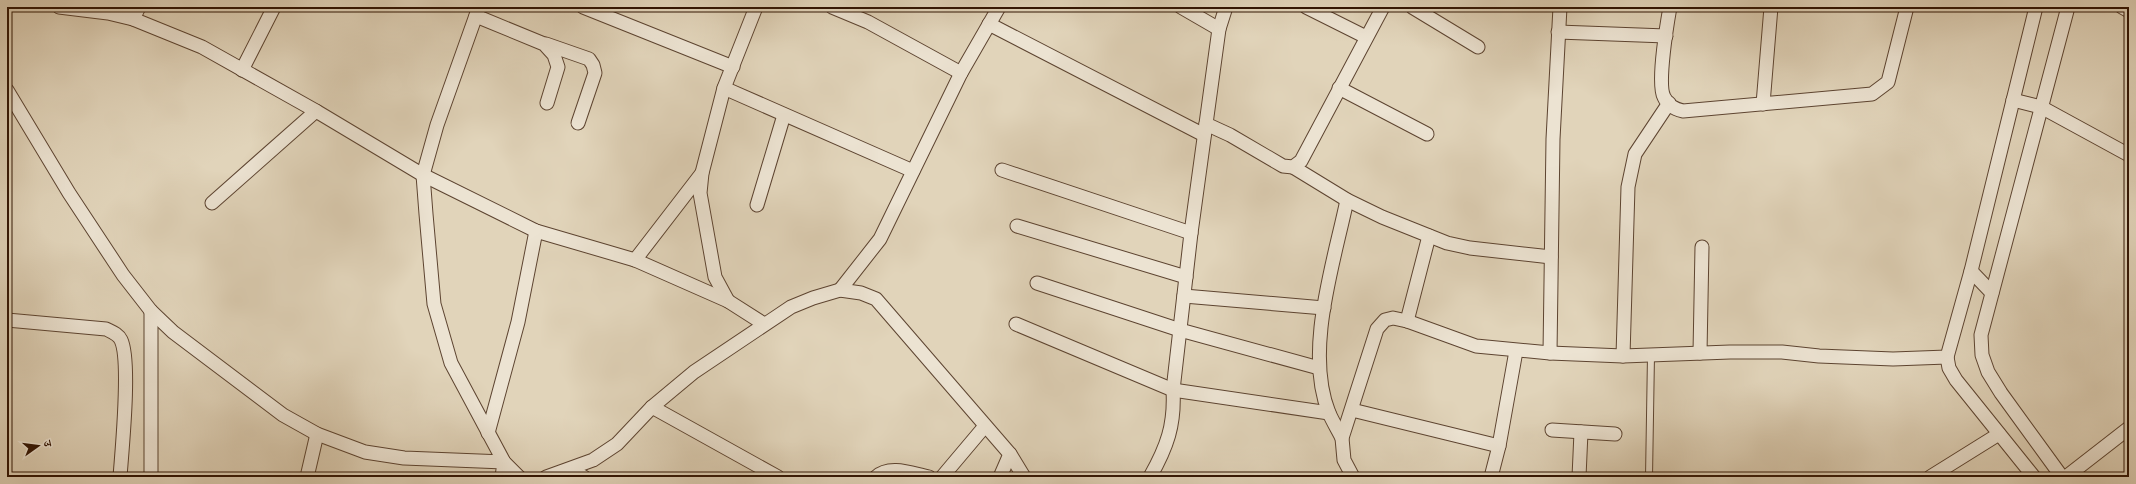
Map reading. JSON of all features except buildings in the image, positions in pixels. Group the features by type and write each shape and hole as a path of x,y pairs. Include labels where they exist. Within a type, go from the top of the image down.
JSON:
{"street":[{"path":"59,7 108,13 133,19 202,47 316,111 423,175 536,231 634,260 728,301 764,324"},
{"path":"133,19 139,7"},
{"path":"242,70 274,7"},
{"path":"583,7 732,67"},
{"path":"728,301 715,277 700,193 702,173 724,88 756,7"},
{"path":"832,7 868,22 961,73"},
{"path":"840,290 880,239 961,73 999,7"},
{"path":"1181,7 1219,30"},
{"path":"1150,477 1164,452 1172,425 1174,410 1173,390 1191,233 1219,30 1226,7"},
{"path":"1306,7 1366,37"},
{"path":"1293,167 1301,161 1383,7"},
{"path":"1412,7 1478,48"},
{"path":"1550,353 1553,139 1560,7"},
{"path":"1670,7 1662,82 1664,97 1672,108 1683,111 1872,94 1888,82 1907,7"},
{"path":"1762,104 1771,7"},
{"path":"2034,477 1956,380 1950,368 1947,356 2018,100 2036,7"},
{"path":"2062,477 2001,393 1984,361 1980,335 1992,293 2038,106 2068,7"},
{"path":"2122,7 2129,11"},
{"path":"519,477 504,462 452,363 434,304 423,175 437,125 478,12 544,44 588,60 593,65 595,73 578,123"},
{"path":"988,24 1205,130 1230,135 1283,166 1293,167 1347,200 1429,236 1447,243 1470,248 1551,257"},
{"path":"1558,32 1666,36"},
{"path":"544,44 554,55 558,67 547,104"},
{"path":"724,88 913,172"},
{"path":"1339,88 1427,134"},
{"path":"7,90 69,193 123,275 151,311 173,332 283,416 317,434 366,452 404,458 504,462"},
{"path":"2018,100 2038,106 2129,155"},
{"path":"1623,356 1628,187 1631,164 1640,144 1669,103"},
{"path":"212,203 316,111"},
{"path":"757,205 784,115"},
{"path":"1002,170 1191,233"},
{"path":"634,260 702,173"},
{"path":"1347,200 1318,339 1319,368 1329,413 1342,438 1344,460 1353,477"},
{"path":"1017,226 1186,277"},
{"path":"488,433 518,322 536,231"},
{"path":"1407,321 1429,236"},
{"path":"1700,353 1702,247"},
{"path":"1971,272 1992,293"},
{"path":"1037,283 1180,330 1319,368"},
{"path":"546,477 571,470 593,460 617,444 652,407 694,372 764,324 791,307 813,298 840,290 861,293 876,299 1010,454 1024,477"},
{"path":"1184,296 1324,308"},
{"path":"151,311 151,477"},
{"path":"7,314 7,329"},
{"path":"1342,438 1377,329 1385,320 1393,318 1407,321 1476,346 1516,351 1623,356 1782,352 1819,356 1892,359 1947,356"},
{"path":"7,320 106,329 115,333 120,339 124,351 125,365 120,477"},
{"path":"1016,324 1173,390 1329,413"},
{"path":"1491,477 1499,446 1516,351"},
{"path":"652,407 778,477"},
{"path":"1352,410 1499,446"},
{"path":"942,477 985,426"},
{"path":"2066,477 2129,428"},
{"path":"1552,430 1615,434"},
{"path":"1578,477 1581,432"},
{"path":"307,477 317,434"},
{"path":"1930,477 1999,434"},
{"path":"1000,477 1010,454"},
{"path":"502,477 504,462"},
{"path":"571,470 584,477"},
{"path":"876,477 887,471 895,470 929,477"}],"lane":[{"path":"1649,477 1651,355"}]}
